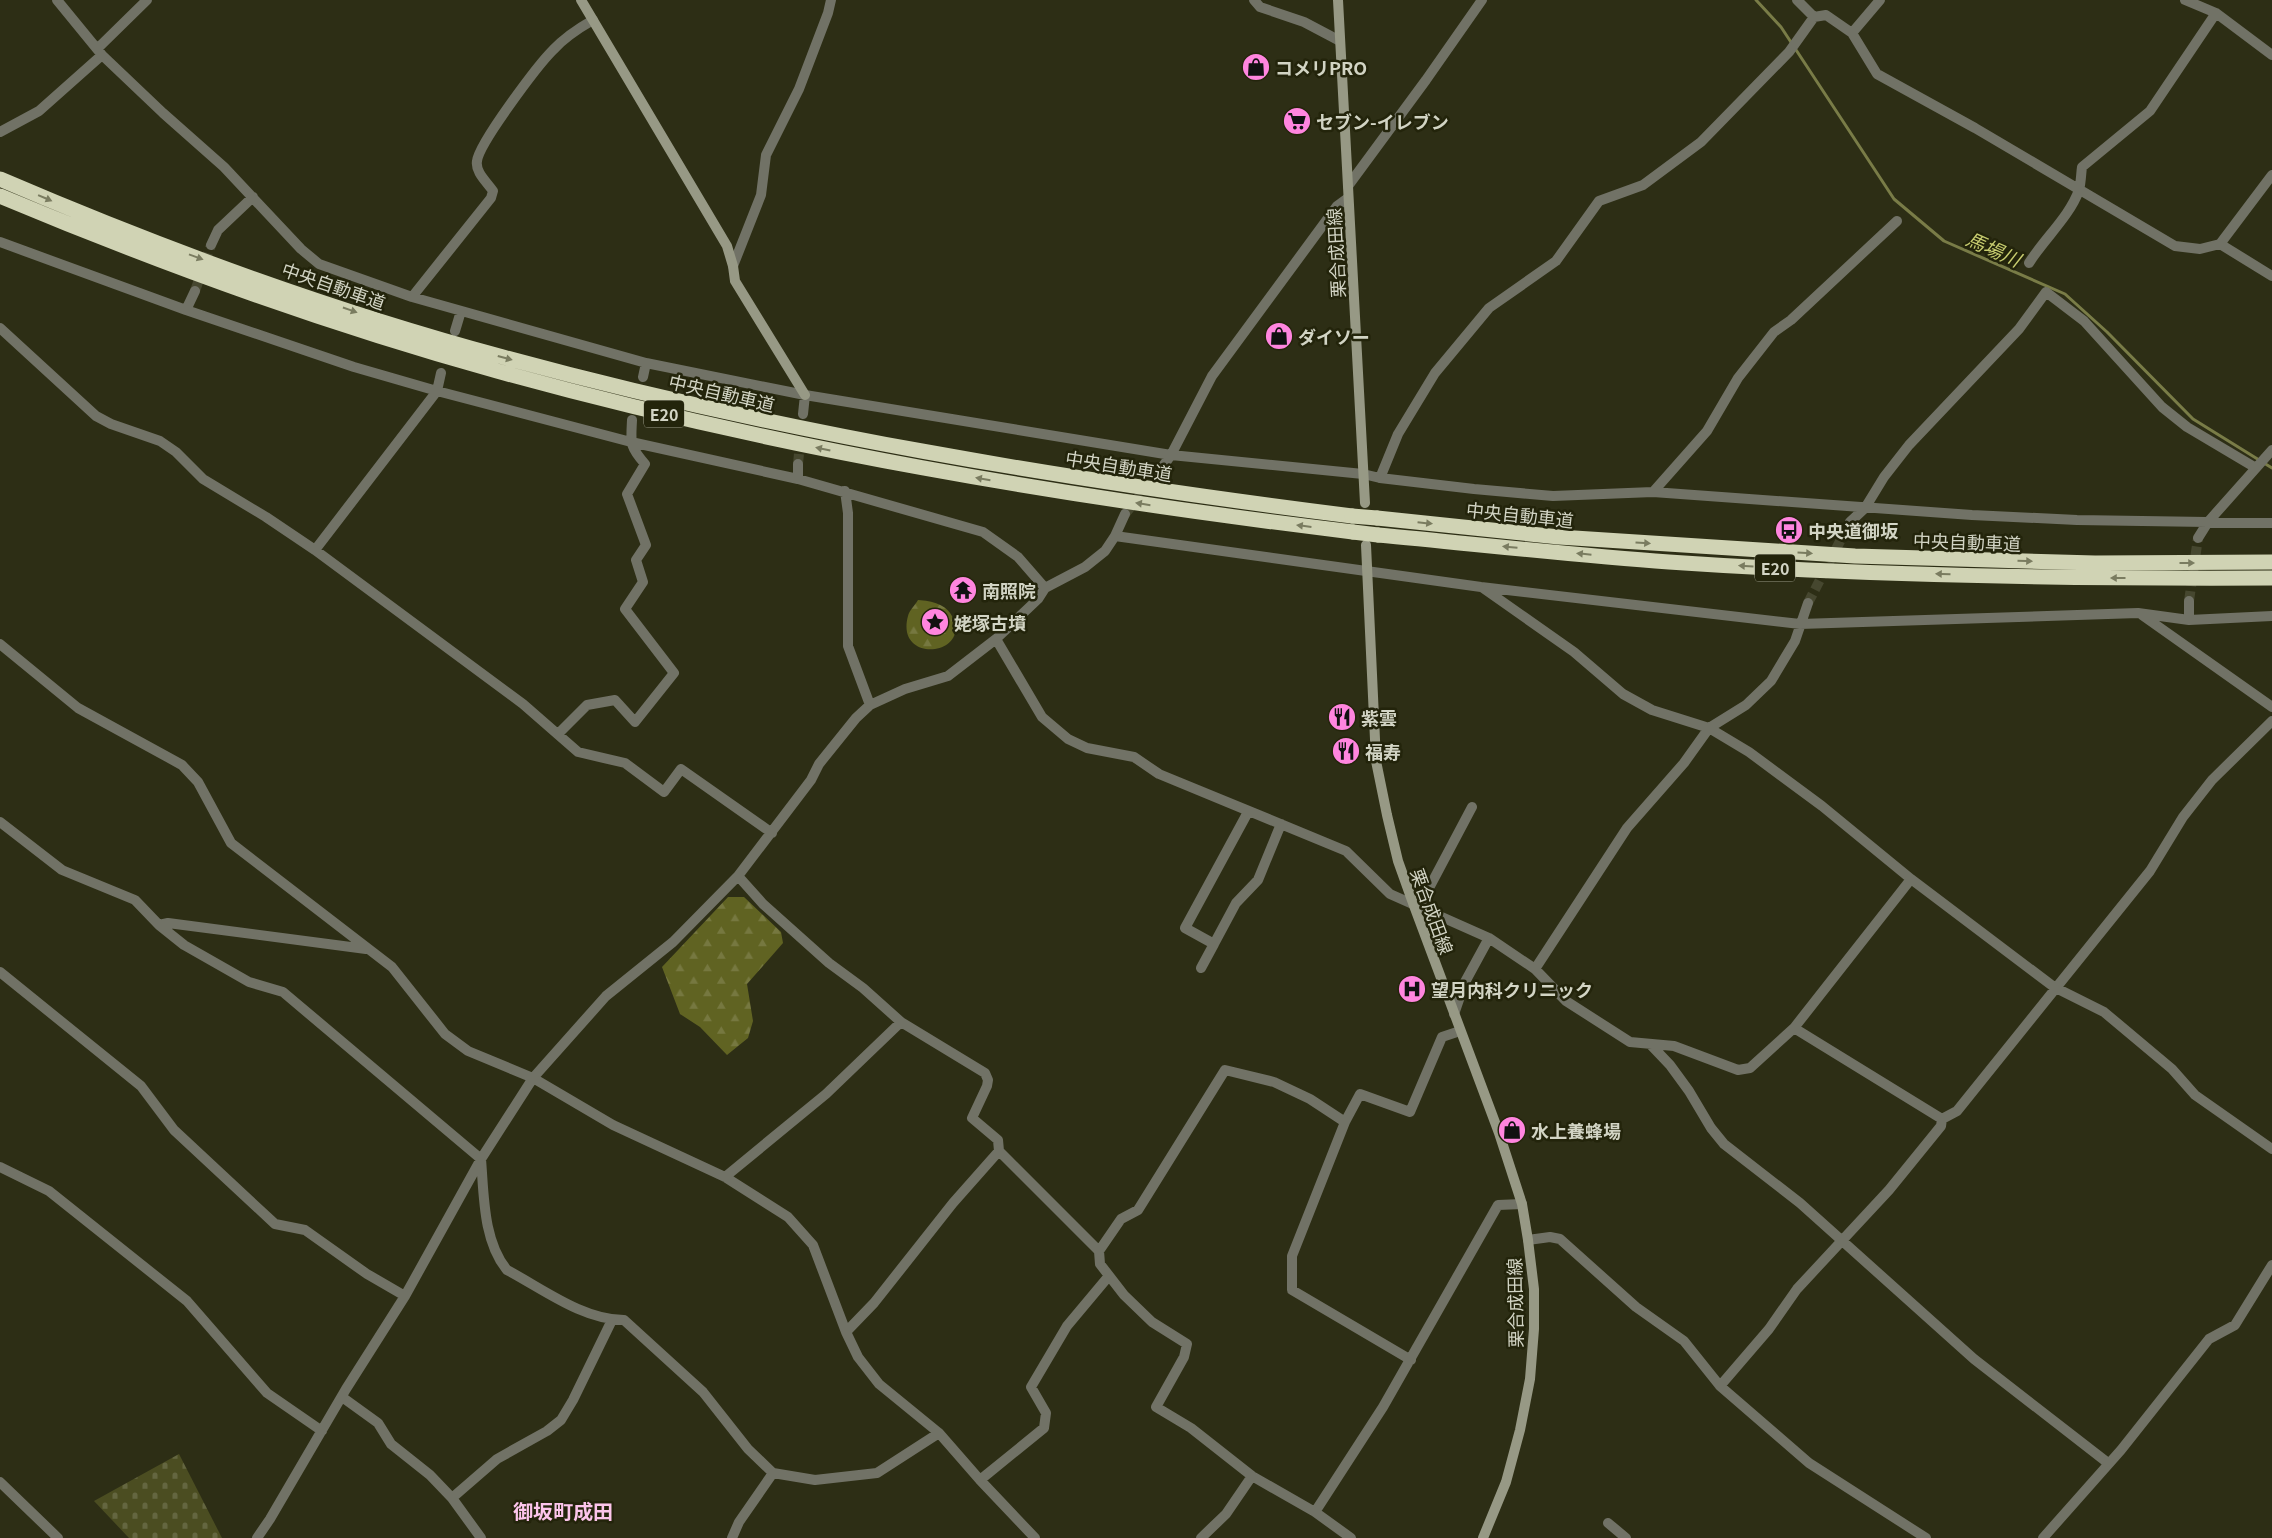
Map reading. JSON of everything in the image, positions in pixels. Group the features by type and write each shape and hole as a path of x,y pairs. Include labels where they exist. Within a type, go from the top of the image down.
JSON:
{"highway":[{"name":"中央自動車道","path":"0,179 100,222 225,268 366,316 500,357 628,390 771,422 910,450 1119,484 1352,516 1559,537 1855,556 2095,563 2272,562"},
{"name":"中央自動車道","path":"0,196 94,235 219,283 371,334 496,371 624,405 905,465 1206,514 1353,532 1372,540 1765,568 2095,578 2272,578"}],"main road":[{"path":"581,0 727,246 735,281 805,396"},
{"name":"栗合成田線","path":"1338,0 1366,504"},
{"name":"栗合成田線","path":"1372,540 1367,570 1376,761 1398,861 1416,905 1460,1031 1499,1133 1522,1204 1534,1289 1534,1329 1530,1380 1520,1430 1506,1482 1483,1538"}],"street":[{"path":"57,0 100,52 253,197 301,249 319,264 412,297 646,363 805,396 1171,455 1363,474 1380,478 1553,496 1653,492 1865,508 2076,520 2272,524"},
{"path":"0,132 39,111 100,52 147,0"},
{"path":"733,266 761,195 766,155 799,88 828,13 831,0"},
{"path":"1254,0 1260,7 1304,22 1340,41"},
{"path":"1348,186 1482,0"},
{"path":"1797,0 1814,17"},
{"path":"1852,33 1880,0"},
{"path":"2185,0 2216,13 2272,55"},
{"path":"2029,263 2041,244 2071,206 2079,189 2082,167 2150,111 2216,13"},
{"path":"1380,478 1398,434 1435,373 1489,308 1556,260 1599,201 1643,185 1701,142 1788,52 1814,17 1826,15 1852,33 1877,74 1975,128 2175,246 2200,249 2220,244 2272,175"},
{"path":"412,297 491,198 493,191 478,172 476,161 490,132 552,50 580,27 593,20"},
{"path":"211,245 218,230 253,197"},
{"path":"1158,472 1171,455 1212,376 1337,206 1348,198"},
{"path":"1653,492 1707,431 1738,378 1774,332 1791,320 1897,221"},
{"path":"0,242 186,310 354,367 631,442 845,491 983,532 1018,557 1046,588"},
{"path":"2220,244 2272,276"},
{"path":"186,310 194,291"},
{"path":"1850,522 1865,508 1884,477 1909,445 2019,329 2046,292 2084,321 2162,407 2187,427 2256,467"},
{"path":"455,330 461,311"},
{"path":"0,328 96,416 111,424 160,441 176,452 203,479 266,517 315,550 523,704 578,752 626,763 664,792 681,769 772,833"},
{"path":"643,377 646,363"},
{"path":"315,550 437,391 441,373"},
{"path":"803,414 805,396"},
{"path":"558,734 587,705 615,700 635,722 674,673 626,609 643,582 636,560 646,545 627,494 645,464 634,451 631,442 632,420"},
{"path":"2198,538 2208,522 2269,454"},
{"path":"798,464 798,479"},
{"path":"845,491 848,513 848,646 870,705"},
{"path":"257,1538 270,1520 342,1397 405,1296 480,1159 533,1078 606,996 673,942 738,876 811,780 819,764 856,718 870,705 905,689 948,676 996,638 1046,588 1085,567 1105,551 1115,536 1125,514"},
{"path":"1115,536 1481,587 1800,624 2138,613 2189,620 2272,616"},
{"path":"1481,587 1574,652 1623,694 1652,710 1709,728 1750,752 2054,987 2104,1012 2172,1069 2195,1094 2272,1149"},
{"path":"2189,601 2189,620"},
{"path":"1535,969 1627,828 1684,763 1709,728 1746,705 1771,681 1795,641 1808,603"},
{"path":"2138,613 2272,707"},
{"path":"996,638 1042,717 1068,739 1086,748 1134,757 1159,774 1346,851 1390,894 1489,938 1535,969 1566,1001 1608,1030 1630,1042 1674,1046 1738,1070 1750,1068 1794,1028 1911,878"},
{"path":"0,644 78,708 182,765 198,782 230,844 392,967 445,1034 468,1051 533,1078 613,1125 725,1177 788,1217 812,1245 846,1332 858,1357 879,1384 939,1433 1035,1538"},
{"path":"1942,1118 1957,1111 2054,987 2150,871 2184,817 2212,780 2272,722"},
{"path":"1416,905 1472,807"},
{"path":"1214,944 1185,928 1248,812"},
{"path":"0,822 62,870 135,900 159,925 184,945 249,982 283,992 480,1159 489,1227 499,1260 507,1270 580,1309 612,1320 624,1320 703,1392 748,1449 773,1473 815,1480 877,1473 939,1433"},
{"path":"1201,968 1236,903 1258,880 1281,824"},
{"path":"738,876 763,904 829,963 863,988 901,1022 985,1072 988,1080 987,1086 972,1118 998,1140 999,1151 1099,1251"},
{"path":"159,925 168,923 366,949"},
{"path":"1454,1014 1465,982 1489,938"},
{"path":"0,972 141,1086 174,1130 275,1224 305,1230 367,1274 405,1296"},
{"path":"725,1177 826,1094 901,1022"},
{"path":"1794,1028 1942,1118"},
{"path":"1411,1360 1292,1290 1292,1256 1345,1122 1360,1094 1410,1112 1442,1037 1460,1031"},
{"path":"1650,1044 1670,1065 1689,1091 1711,1128 1724,1144 1800,1203 1974,1359 2108,1463"},
{"path":"1345,1122 1310,1099 1274,1082 1225,1070 1138,1210 1121,1219 1099,1251 1100,1264 1108,1276 1152,1322 1187,1344 1184,1357 1156,1407 1191,1428 1252,1476 1316,1512 1351,1538"},
{"path":"1720,1386 1769,1329 1797,1289 1894,1183 1941,1126 1942,1118"},
{"path":"846,1332 874,1303 954,1203 999,1151"},
{"path":"0,1167 49,1191 187,1301 267,1393 322,1431"},
{"path":"1316,1512 1411,1360 1498,1205 1522,1204"},
{"path":"1528,1240 1550,1237 1560,1239 1636,1307 1684,1341 1720,1386 1809,1463 1926,1538"},
{"path":"2043,1538 2121,1450 2209,1339 2234,1325 2272,1265"},
{"path":"980,1480 1044,1428 1046,1413 1031,1387 1067,1326 1108,1276"},
{"path":"452,1498 497,1459 547,1431 561,1420 573,1400 612,1320"},
{"path":"342,1397 378,1423 391,1444 430,1475 452,1498 481,1538"},
{"path":"732,1538 739,1522 773,1473"},
{"path":"1201,1538 1226,1514 1252,1476"},
{"path":"0,1482 58,1538"},
{"path":"1608,1522 1626,1538"}],"green space":[{"path":"918,600 934,602 943,606 953,618 955,631 951,640 943,647 921,648 912,642 907,631 908,616"},
{"path":"728,897 744,897 781,932 783,943 747,984 753,1021 748,1038 727,1055 700,1027 680,1014 662,967"},
{"path":"179,1454 222,1538 129,1538 94,1501"}],"waterway":[{"name":"馬場川","path":"1756,0 1781,27 1894,199 1944,241 2065,294 2107,332 2193,419 2272,468"}],"tunnel":[{"path":"195,291 211,245"},
{"path":"798,464 802,422"},
{"path":"1125,514 1158,473"},
{"path":"1808,603 1850,522"},
{"path":"2189,601 2198,538"}],"place":[{"name":"コメリPRO","path":"1256,67"},
{"name":"セブン-イレブン","path":"1297,121"},
{"name":"ダイソー","path":"1279,336"},
{"name":"中央道御坂","path":"1789,530"},
{"name":"南照院","path":"963,590"},
{"name":"姥塚古墳","path":"935,622"},
{"name":"紫雲","path":"1342,717"},
{"name":"福寿","path":"1346,751"},
{"name":"望月内科クリニック","path":"1412,989"},
{"name":"水上養蜂場","path":"1512,1130"}],"district":[{"name":"御坂町成田","path":"563,1510"}]}
